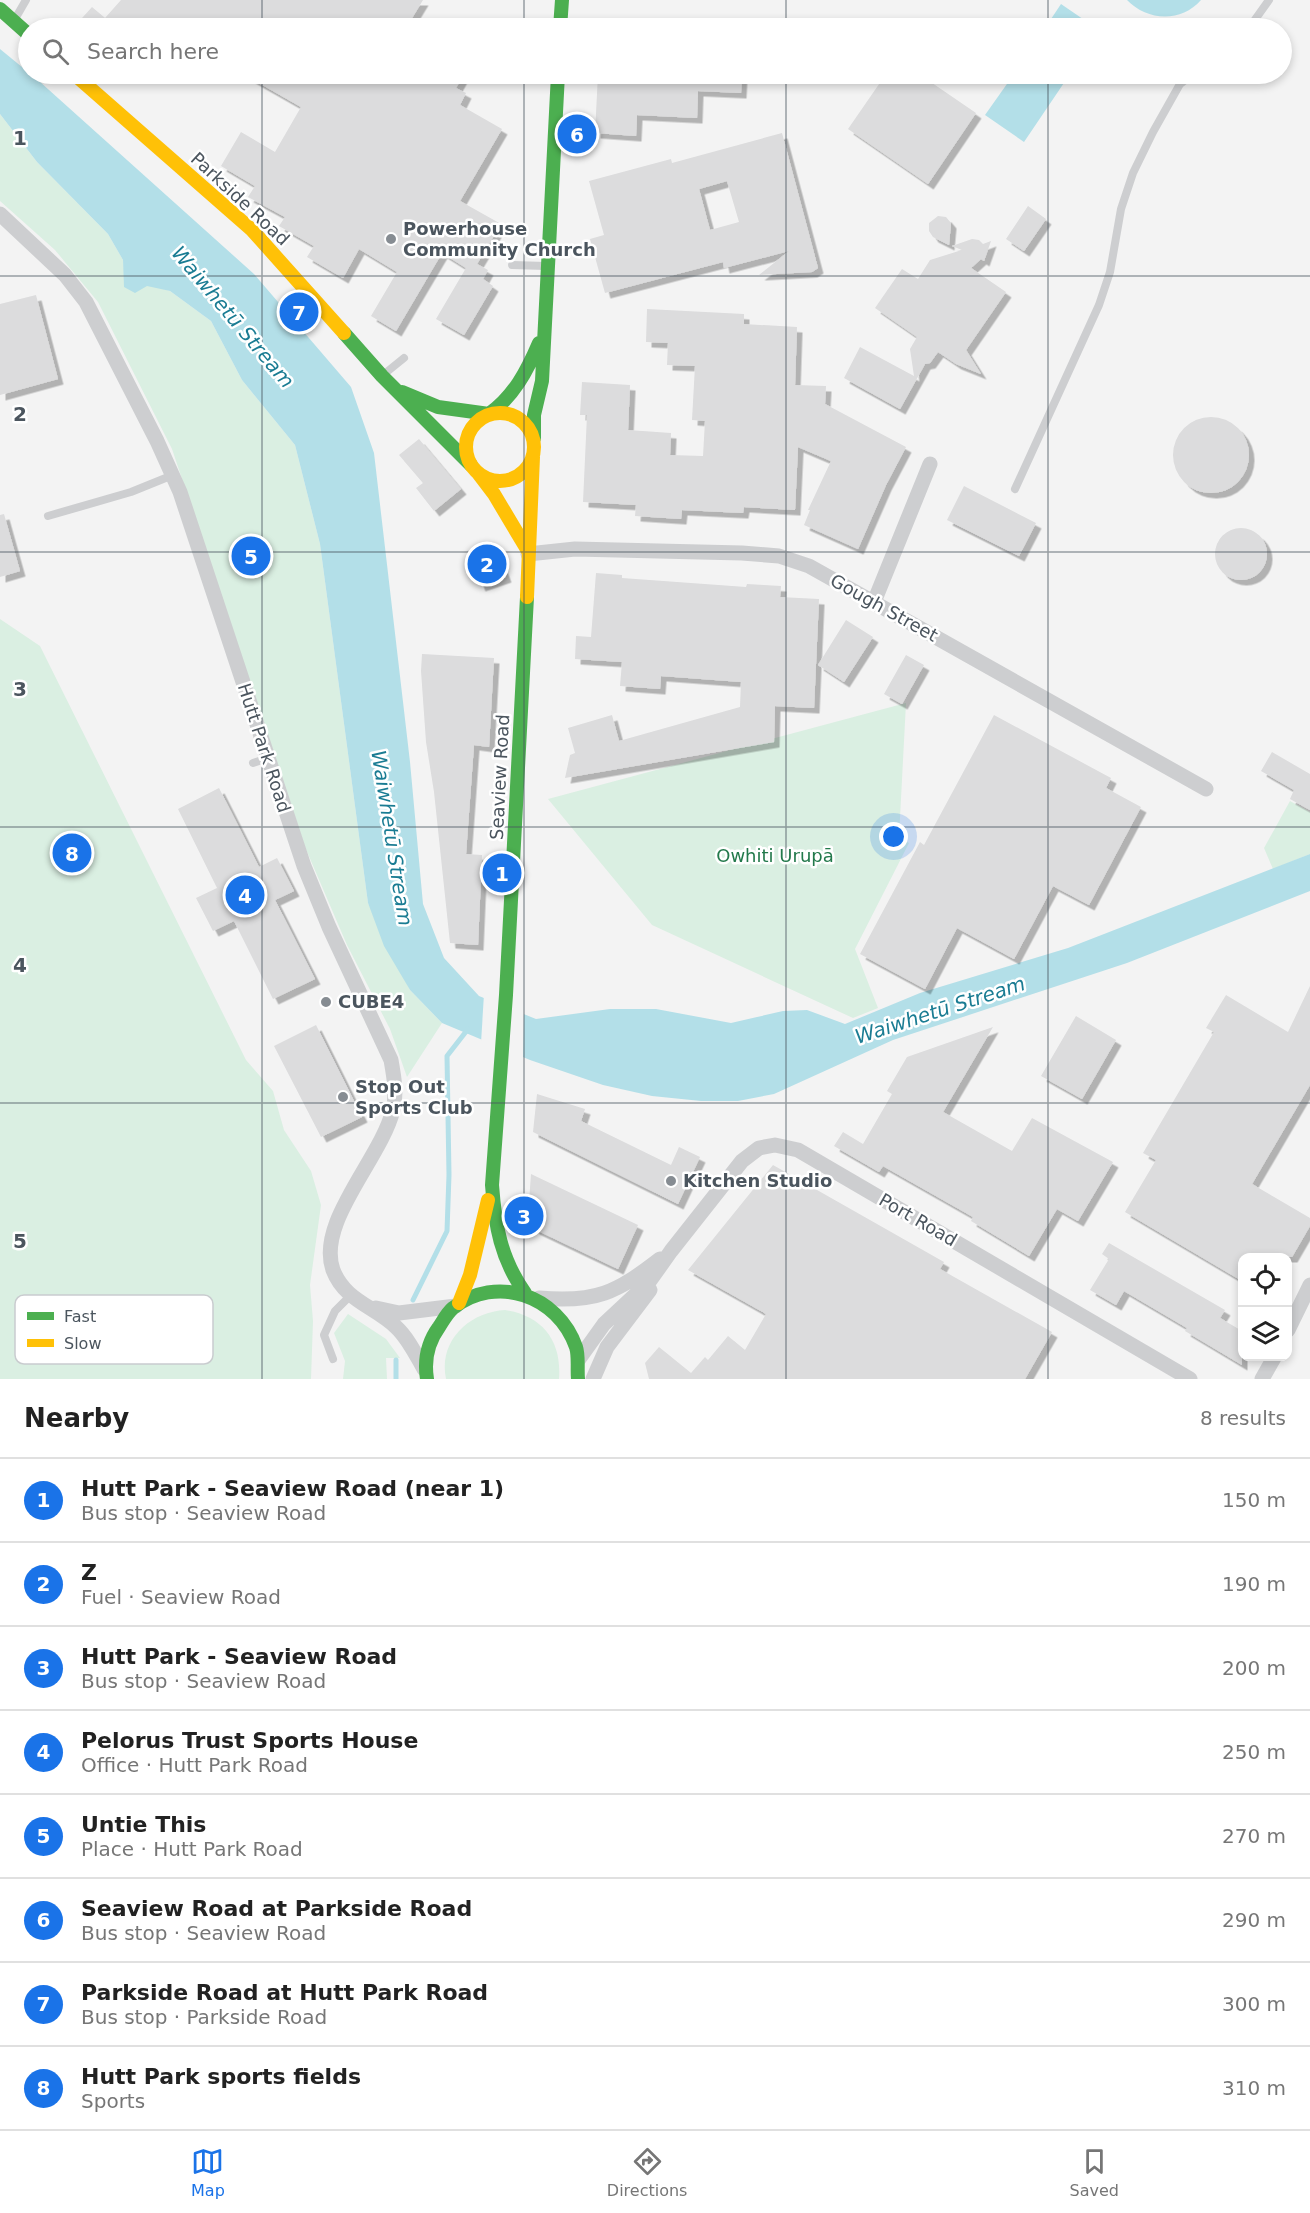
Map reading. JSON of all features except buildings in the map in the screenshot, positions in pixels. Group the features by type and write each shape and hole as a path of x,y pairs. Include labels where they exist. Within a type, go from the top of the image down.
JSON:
{"main road":[{"path":"561,18 562,0"},
{"path":"0,9 18,24"},
{"name":"Parkside Road","path":"85,84 252,230 394,389 474,469"},
{"path":"474,469 494,481 514,478 523,473 533,457 534,415 542,381 558,84"},
{"path":"528,553 494,494 474,469 467,455 466,444 475,424 499,408 517,386 528,370 543,335"},
{"name":"Parkside Road","path":"394,389 438,406 489,414"},
{"path":"489,414 503,412 519,417 530,429 534,438"},
{"name":"Seaview Road","path":"530,1295 513,1275 504,1256 494,1216 492,1185 506,994 526,634 533,457"},
{"name":"Seaview Road","path":"457,1305 470,1275 492,1185"},
{"path":"427,1377 431,1339 442,1319 457,1305 469,1298 491,1291 530,1295 557,1313 572,1334 580,1372"}],"street":[{"name":"Hutt Park Road","path":"0,214 64,275 86,302 173,476 303,866 387,1051 395,1080 393,1109 387,1127 338,1216 331,1236 330,1257 332,1267 344,1290 396,1326 414,1352 427,1377"},
{"path":"874,602 930,464"},
{"name":"Gough Street","path":"528,553 574,549 742,553 779,556 809,566 1206,789"},
{"name":"Port Road","path":"580,1372 598,1330 649,1282 742,1161 759,1148 775,1145 798,1150 1190,1379"},
{"name":"Port Road","path":"530,1295 570,1300 608,1293 628,1283 671,1251"},
{"name":"Port Road","path":"593,1379 607,1347 652,1288 671,1251"},
{"path":"1292,1318 1310,1285"},
{"path":"354,1299 379,1310 399,1313 457,1305"},
{"path":"1262,1379 1272,1361"}],"lane":[{"path":"14,21 26,0"},
{"path":"1256,18 1269,0"},
{"path":"1015,489 1099,305 1110,272 1121,209 1133,173 1152,132 1180,84"},
{"path":"512,265 549,267"},
{"path":"382,376 404,358"},
{"path":"48,516 131,492 173,476"},
{"path":"253,763 268,758"},
{"path":"333,1359 324,1335 335,1311 354,1299"}],"green space":[{"path":"0,114 37,162 108,234 123,260 125,277 170,291 211,321 242,380 295,445 320,544 368,903 410,990 442,1023 407,1077 390,1029 347,945 305,847 172,449 98,302 55,250 0,201"},
{"path":"0,619 40,646 246,1060 273,1091 284,1130 311,1171 321,1205 310,1285 313,1321 311,1379 0,1379"},
{"name":"Owhiti Urupā","path":"906,703 899,837 909,843 855,949 878,1008 853,1018 652,925 548,799"},
{"path":"1290,801 1310,812 1310,854 1273,869 1264,848"},
{"path":"505,1310 530,1318 547,1332 557,1353 559,1379 446,1379 447,1352 459,1331 479,1316"},
{"path":"348,1314 386,1339 400,1358 386,1358 387,1379 343,1379 345,1361 334,1333"}],"water":[{"path":"1127,0 1201,0 1184,13 1164,16 1144,12"},
{"path":"1061,4 1081,18 1052,18"},
{"name":"Waiwhetū Stream","path":"0,49 18,64 18,84 42,84 254,274 351,387 374,453 410,762 423,904 444,958 479,996 536,1019 610,1009 656,1009 731,1023 783,1011 807,1010 845,1024 920,993 1068,948 1310,854 1310,891 1127,963 893,1040 774,1094 738,1101 701,1101 652,1096 603,1085 530,1060 442,1023 410,990 384,946 368,903 320,544 295,445 242,380 211,321 170,291 147,286 135,293 124,287 123,260 108,234 37,162 0,114"},
{"path":"1007,84 1063,84 1024,142 985,115"}],"pier":[{"path":"484,994 524,1011 523,1061 481,1043"}],"waterway":[{"path":"413,1300 447,1231 449,1175 447,1056 468,1029"},
{"path":"396,1360 396,1379"}],"traffic: fast":[{"path":"561,18 562,0"},
{"path":"0,9 18,25"},
{"path":"534,438 534,415 542,381 557,84"},
{"path":"344,333 382,376 471,465"},
{"path":"402,392 438,407 489,414 506,399 519,382 539,343"},
{"path":"525,1293 510,1268 501,1242 492,1185 506,995 527,597"},
{"path":"427,1379 427,1358 430,1345 445,1317 453,1308 470,1298 488,1292 524,1295 541,1303 555,1314 567,1329 576,1347 578,1379"}],"traffic: slow":[{"path":"85,84 252,230 344,333"},
{"path":"507,413 519,419 528,428 534,440 534,447 532,460 524,471 507,481 493,481 476,471 468,460 466,440 476,423 487,415 507,413"},
{"path":"527,597 533,457"},
{"path":"478,473 494,494 528,551"},
{"path":"459,1303 470,1275 488,1200"}],"place":[{"name":"Seaview Road at Parkside Road","path":"577,134"},
{"name":"Powerhouse Community Church","path":"391,239"},
{"name":"Parkside Road at Hutt Park Road","path":"299,312"},
{"name":"Untie This","path":"251,556"},
{"name":"Z","path":"487,564"},
{"name":"Hutt Park sports fields","path":"72,853"},
{"name":"Hutt Park - Seaview Road (near 1)","path":"502,873"},
{"name":"Pelorus Trust Sports House","path":"245,895"},
{"name":"CUBE4","path":"326,1002"},
{"name":"Stop Out Sports Club","path":"343,1097"},
{"name":"Kitchen Studio","path":"671,1181"},
{"name":"Hutt Park - Seaview Road","path":"524,1216"}]}
